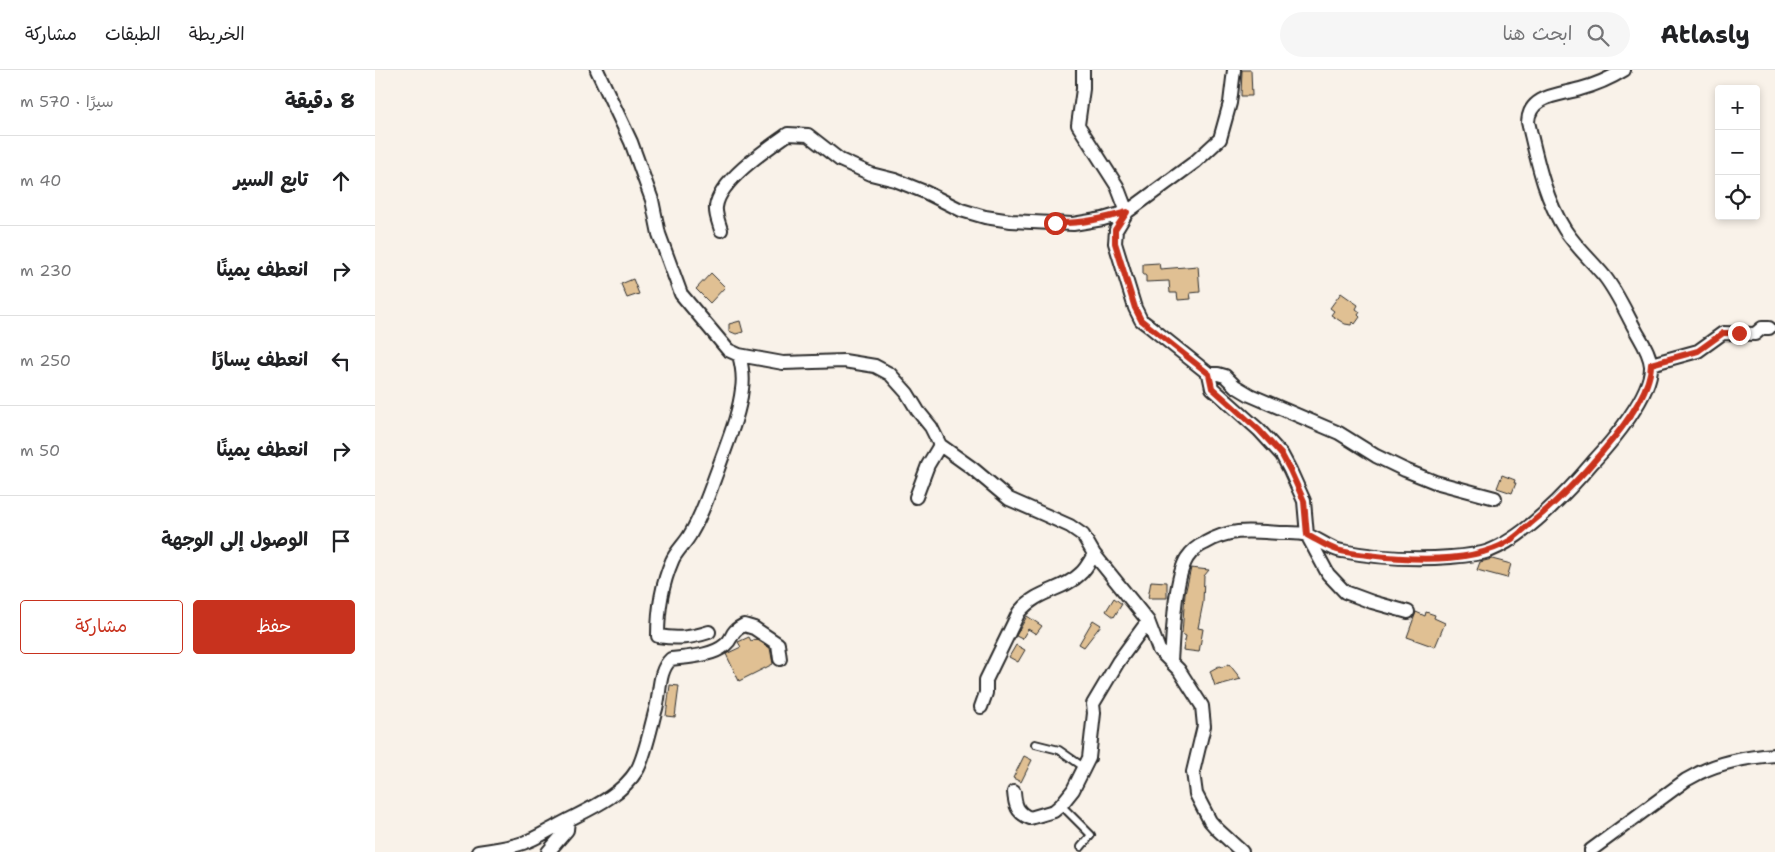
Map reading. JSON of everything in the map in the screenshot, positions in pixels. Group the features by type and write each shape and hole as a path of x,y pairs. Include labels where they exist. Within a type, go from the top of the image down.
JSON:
{"street":[{"path":"597,70 631,142 652,200 659,234 681,294 727,350 739,355 783,363 844,361 875,366 890,374 907,393 931,427 940,445 972,468 1009,499 1057,520 1083,535 1094,554 1148,621 1159,650 1171,661 1202,706 1203,726 1193,772 1196,794 1210,821 1242,852"},
{"path":"1083,70 1079,124 1117,186 1127,212"},
{"path":"1234,70 1230,103 1220,139 1188,167 1127,212 1115,230 1115,243 1135,308 1141,320 1209,374 1225,376 1235,386 1249,395 1339,433 1376,456 1405,470 1435,482 1495,498"},
{"path":"1171,661 1178,586 1182,568 1189,556 1199,546 1223,534 1253,530 1307,535 1338,550 1400,559 1425,559 1487,552 1510,541 1543,513 1584,473 1616,436 1645,388 1651,371 1648,352 1619,298 1604,276 1571,238 1551,206 1528,122 1528,115 1531,109 1545,98 1588,87 1624,70"},
{"path":"721,230 716,208 721,193 733,177 788,134 808,135 840,160 871,174 895,180 925,192 961,210 985,217 1011,221 1073,224 1103,219 1127,212"},
{"path":"1651,364 1698,351 1723,333 1755,334 1762,328 1769,328"},
{"path":"709,632 694,637 657,636 665,582 669,568 673,558 692,532 709,493 739,408 743,387 743,368 739,355"},
{"path":"1209,374 1212,388 1259,430 1282,455 1304,501 1307,535 1329,574 1345,592 1371,602 1408,612"},
{"path":"916,497 927,465 940,445"},
{"path":"981,707 986,693 986,680 1019,612 1034,598 1080,574 1094,554"},
{"path":"1014,792 1015,804 1019,812 1030,818 1054,811 1073,790 1089,758 1094,713 1093,704 1118,662 1148,621"},
{"path":"478,852 523,843 604,801 619,790 639,769 658,705 663,672 666,664 671,659 715,652 727,644 734,630 743,625 755,628 779,644 779,659"},
{"path":"1591,852 1591,850 1615,832 1699,773 1712,766 1729,761 1775,754"},
{"path":"548,852 567,830 568,820"}],"lane":[{"path":"1035,744 1059,750 1085,768"},
{"path":"1061,805 1091,835 1081,847"}],"building":[{"path":"1242,70 1251,70 1252,96 1241,96"},
{"path":"1159,263 1160,269 1198,266 1200,292 1190,293 1191,299 1178,300 1177,293 1170,293 1169,281 1146,282 1146,276 1143,274 1143,264"},
{"path":"711,273 725,287 710,303 696,289"},
{"path":"633,279 639,294 627,298 621,284"},
{"path":"1341,293 1358,305 1356,309 1360,312 1358,315 1360,317 1355,324 1353,322 1351,325 1345,324 1331,315 1334,311 1330,308"},
{"path":"740,321 743,332 736,334 729,331 729,324"},
{"path":"1502,475 1515,480 1514,483 1516,483 1512,493 1497,488"},
{"path":"1492,559 1511,564 1507,578 1477,570 1480,562"},
{"path":"1191,568 1209,570 1204,576 1203,603 1198,628 1203,629 1199,652 1183,650 1186,636 1182,634 1185,594"},
{"path":"1151,581 1167,582 1167,598 1148,598"},
{"path":"1114,598 1122,604 1114,617 1106,611"},
{"path":"1416,612 1425,616 1426,612 1435,615 1434,618 1445,623 1435,647 1407,637"},
{"path":"1027,616 1042,626 1036,634 1028,629 1022,639 1016,636"},
{"path":"1093,620 1101,625 1084,647 1079,644"},
{"path":"749,637 751,641 756,639 770,648 773,664 739,681 726,654 741,647 738,642"},
{"path":"1016,645 1025,650 1018,662 1009,657"},
{"path":"1229,664 1241,679 1215,686 1210,671 1219,666 1222,667"},
{"path":"670,685 679,686 675,717 666,716"},
{"path":"1024,756 1032,760 1021,782 1013,778"}],"route":[{"path":"1055,223 1073,224 1103,219 1127,212 1115,230 1115,243 1135,308 1141,320 1209,374 1212,388 1259,430 1282,455 1304,501 1307,535 1323,544 1352,553 1400,559 1425,559 1487,552 1510,541 1543,513 1584,473 1616,436 1641,397 1651,371 1651,364 1698,351 1723,333 1739,333"}]}
